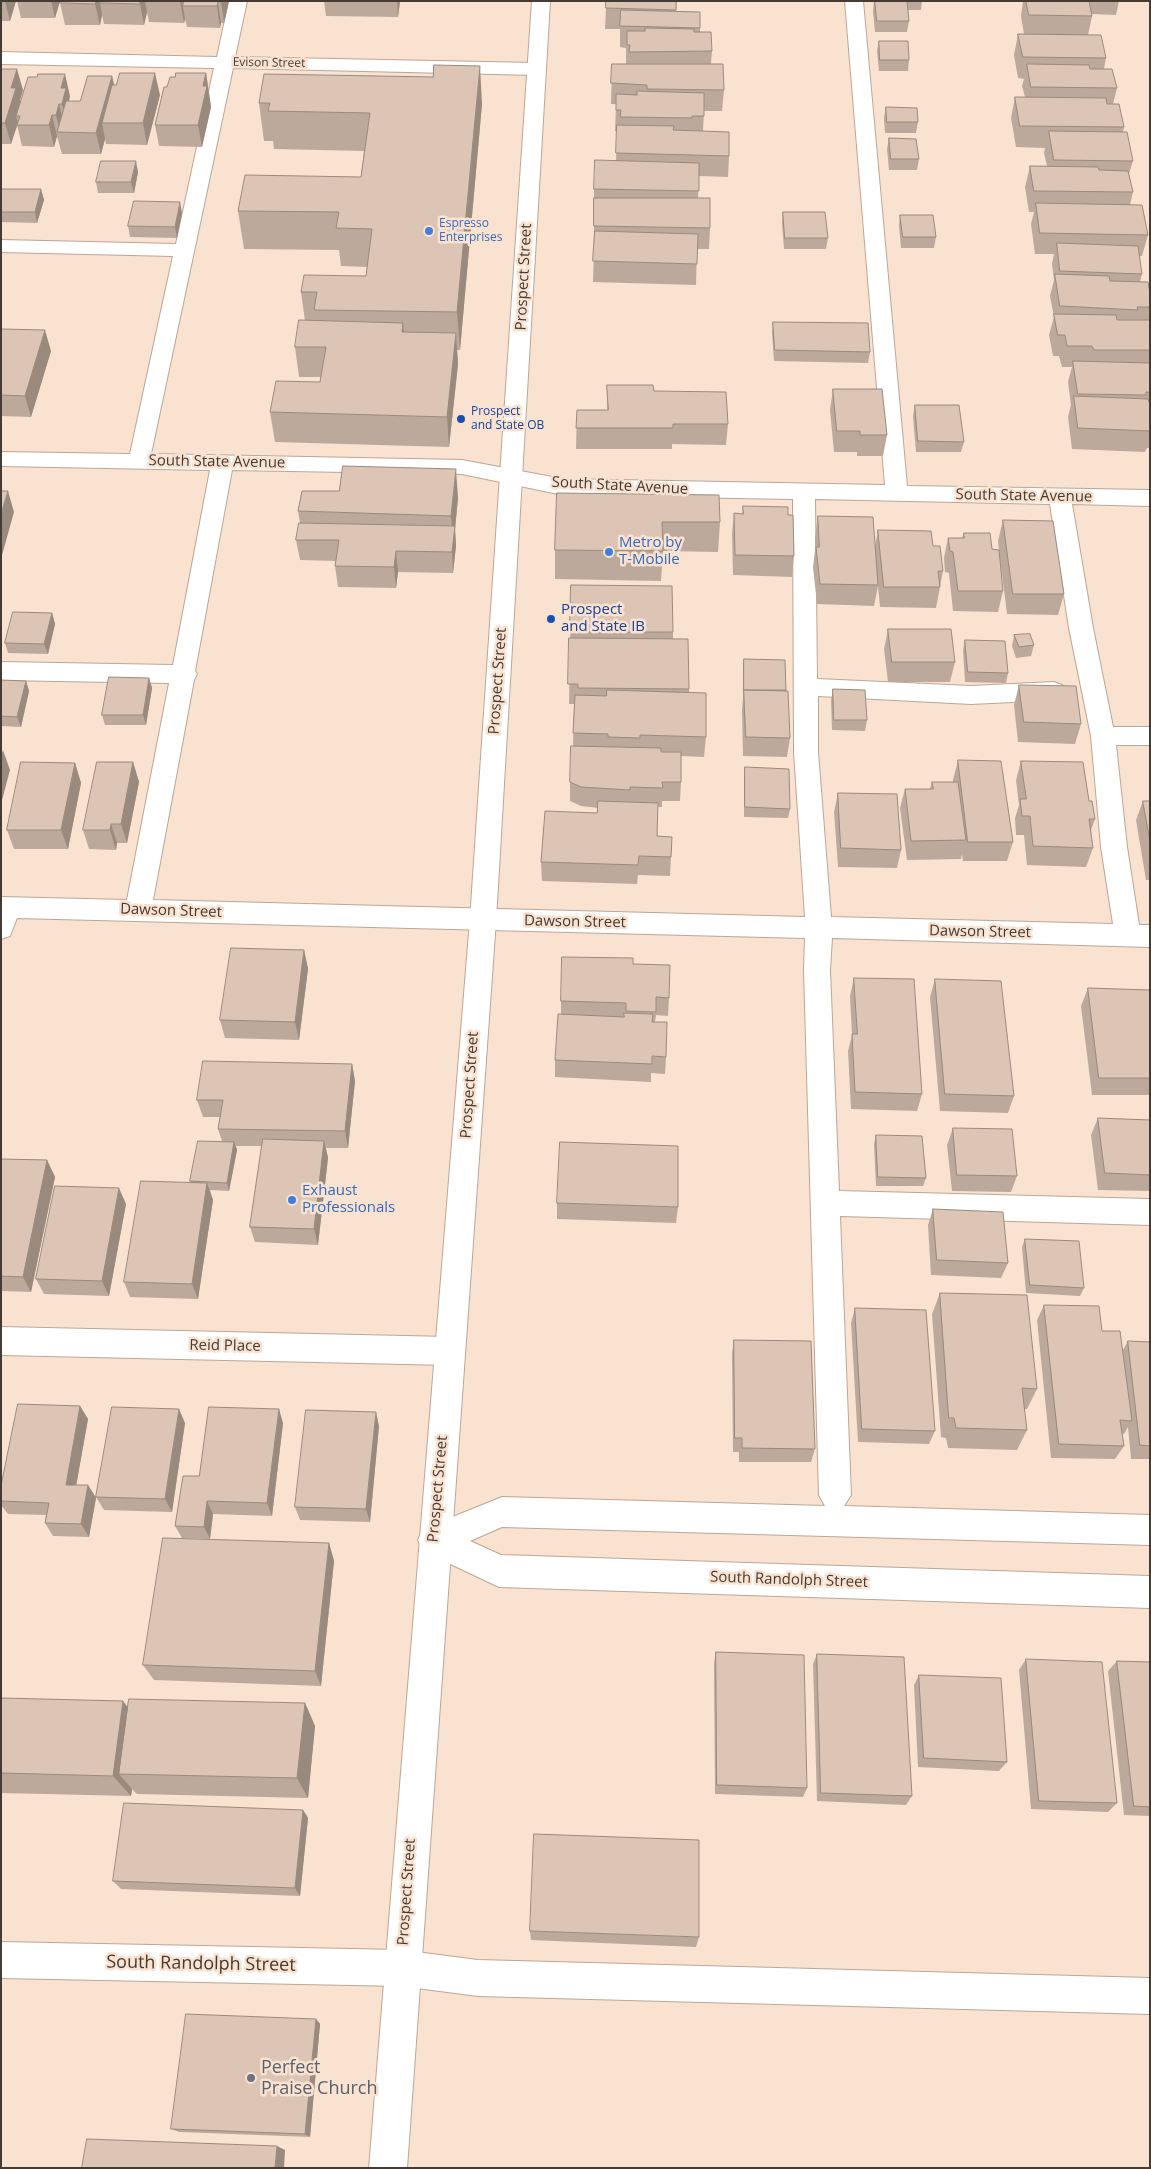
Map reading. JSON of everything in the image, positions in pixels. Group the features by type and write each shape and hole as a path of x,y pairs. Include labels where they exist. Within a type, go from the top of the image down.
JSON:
{"street":[{"path":"139,461 238,1"},
{"name":"Prospect Street","path":"388,2168 401,1968 483,920 541,1"},
{"path":"854,1 897,493"},
{"name":"Evison Street","path":"1,58 536,69"},
{"path":"1,246 185,250"},
{"name":"South State Avenue","path":"1,459 462,467 563,487 1150,498"},
{"path":"138,910 223,462"},
{"path":"804,492 806,752 818,928 817,970 835,1495"},
{"path":"1060,497 1093,689 1103,736 1114,847 1125,912 1138,936"},
{"path":"1,671 184,674"},
{"path":"804,687 970,695 1093,689"},
{"path":"1103,736 1150,736"},
{"name":"Dawson Street","path":"3,914 138,910 1138,936"},
{"path":"825,1203 1150,1212"},
{"name":"Reid Place","path":"1,1341 449,1352"},
{"path":"434,1540 502,1512 1150,1530"},
{"name":"South Randolph Street","path":"434,1540 499,1571 1150,1592"},
{"name":"South Randolph Street","path":"1,1960 401,1968 478,1978 1150,1996"}],"building":[{"path":"61,1 96,1 95,4 60,3"},
{"path":"100,1 140,1 140,4 100,3"},
{"path":"184,1 221,1 218,2 217,6 183,6"},
{"path":"606,1 676,1 676,10 606,8"},
{"path":"875,1 907,1 909,21 877,21"},
{"path":"1026,1 1089,1 1092,16 1029,15"},
{"path":"621,10 700,12 700,28 620,26"},
{"path":"645,28 694,29 694,32 711,32 712,51 629,52 630,45 627,45 627,31 645,31"},
{"path":"1018,34 1101,35 1106,58 1023,57"},
{"path":"879,41 908,41 909,60 880,60"},
{"path":"612,64 723,64 724,90 647,89 647,85 611,83"},
{"path":"1027,64 1089,65 1090,69 1112,69 1117,88 1031,87"},
{"path":"434,65 480,66 457,312 314,310 317,292 301,292 304,275 366,276 372,229 336,228 339,212 238,211 245,175 361,177 370,113 268,111 270,103 259,103 264,74 433,77"},
{"path":"1,69 17,69 11,88 16,88 5,123 1,123"},
{"path":"120,73 155,73 143,123 102,123 112,85 116,85"},
{"path":"176,73 206,73 203,86 207,86 198,125 155,125 164,87 167,87 170,77 175,77"},
{"path":"38,74 65,74 61,88 66,88 62,104 59,104 56,115 52,115 49,125 17,125 20,116 16,116 28,77 37,77"},
{"path":"88,76 112,76 96,133 57,132 66,101 80,101"},
{"path":"637,91 704,93 704,116 692,116 692,118 620,117 621,110 616,110 616,94 637,95"},
{"path":"1015,97 1106,98 1107,104 1119,104 1124,127 1020,126"},
{"path":"886,107 917,108 918,122 887,122"},
{"path":"617,125 674,126 673,130 729,132 729,156 616,153"},
{"path":"1049,131 1127,132 1133,161 1054,160"},
{"path":"889,138 916,139 919,159 891,159"},
{"path":"595,160 699,163 699,191 594,189"},
{"path":"101,161 136,161 131,182 96,182"},
{"path":"1030,166 1098,167 1099,170 1128,171 1133,192 1034,191"},
{"path":"1,189 41,189 35,212 1,212"},
{"path":"594,198 710,198 710,228 594,226"},
{"path":"134,201 180,202 175,227 128,226"},
{"path":"1036,203 1142,205 1148,235 1040,233"},
{"path":"783,212 825,212 828,238 785,238"},
{"path":"900,215 933,215 936,237 903,237"},
{"path":"595,231 698,234 697,264 593,261"},
{"path":"1057,243 1138,246 1142,274 1060,271"},
{"path":"1055,274 1109,276 1110,281 1148,282 1150,307 1137,307 1138,310 1060,306"},
{"path":"1054,314 1116,315 1117,320 1150,320 1150,350 1094,350 1092,346 1067,346 1065,335 1058,335"},
{"path":"299,320 403,323 402,332 456,333 447,417 270,412 276,381 320,382 326,347 295,347"},
{"path":"773,322 868,323 870,352 775,350"},
{"path":"1,329 45,330 25,396 1,395"},
{"path":"1073,361 1150,363 1150,392 1146,392 1146,395 1078,394"},
{"path":"607,385 653,385 654,391 726,392 728,424 673,424 673,428 576,428 577,410 608,410"},
{"path":"833,389 882,389 887,435 860,435 860,431 837,431"},
{"path":"1074,396 1148,399 1150,402 1150,431 1078,428"},
{"path":"915,405 959,405 964,442 918,441"},
{"path":"343,466 456,469 451,516 298,511 302,491 339,491"},
{"path":"1,491 8,491 1,514"},
{"path":"557,493 719,495 720,522 662,522 663,551 555,550"},
{"path":"743,506 788,507 788,515 793,515 794,556 735,555 734,513 743,514"},
{"path":"818,516 873,517 878,585 820,584 816,547 819,547"},
{"path":"1003,520 1053,521 1064,594 1013,594"},
{"path":"299,523 455,526 452,552 396,551 394,567 335,566 339,540 296,540"},
{"path":"878,530 931,531 933,546 940,546 943,571 938,571 940,587 884,587"},
{"path":"964,533 990,533 992,549 999,550 1003,591 958,591 953,552 950,551 948,538 964,538"},
{"path":"571,585 672,586 673,632 583,632 582,628 570,628"},
{"path":"13,612 52,613 44,644 5,643"},
{"path":"888,629 951,629 955,662 892,662"},
{"path":"1030,634 1034,645 1019,647 1014,635"},
{"path":"569,638 688,639 689,689 578,688 578,684 568,684"},
{"path":"965,640 1005,641 1008,673 968,672"},
{"path":"744,659 785,660 786,690 744,690"},
{"path":"109,677 149,678 143,715 102,715"},
{"path":"1,680 26,681 17,717 1,716"},
{"path":"1019,685 1076,686 1081,724 1024,722"},
{"path":"833,689 865,690 867,720 834,720"},
{"path":"607,690 706,693 706,737 640,735 640,738 608,737 608,734 573,733 575,695 606,696"},
{"path":"744,690 788,691 790,738 746,737"},
{"path":"571,746 661,748 661,752 681,752 681,782 662,782 663,788 630,787 630,790 581,787 570,782"},
{"path":"958,760 1001,761 1013,842 968,842"},
{"path":"1021,761 1083,762 1089,801 1092,801 1095,819 1089,819 1093,848 1033,846 1030,816 1022,816 1020,799 1026,799"},
{"path":"21,762 75,763 61,830 7,830"},
{"path":"97,762 133,762 121,824 111,824 110,830 83,830"},
{"path":"745,767 789,769 790,809 745,807"},
{"path":"932,782 958,782 966,840 911,841 905,789 933,789"},
{"path":"838,793 897,794 901,850 841,848"},
{"path":"598,801 658,803 657,836 672,837 671,857 639,856 638,865 541,862 545,811 597,813"},
{"path":"1143,801 1150,801 1150,841"},
{"path":"231,948 304,950 295,1022 220,1020"},
{"path":"562,957 633,958 633,964 670,965 669,998 656,997 656,1012 626,1011 626,1003 561,1001"},
{"path":"854,978 914,979 922,1094 855,1092 852,1034 857,1034"},
{"path":"935,979 1001,981 1014,1096 945,1094"},
{"path":"1088,988 1150,990 1150,1078 1099,1078"},
{"path":"624,1013 653,1014 652,1022 667,1022 666,1057 652,1056 652,1064 555,1060 558,1014 624,1017"},
{"path":"203,1061 352,1064 345,1131 218,1129 223,1100 197,1100"},
{"path":"1098,1118 1150,1120 1150,1175 1105,1173"},
{"path":"953,1128 1012,1129 1017,1176 957,1175"},
{"path":"876,1135 922,1136 926,1178 878,1177"},
{"name":"Exhaust Professionals","path":"263,1139 324,1141 314,1229 250,1227"},
{"path":"198,1141 234,1142 227,1183 190,1181"},
{"path":"560,1142 678,1146 678,1207 557,1203"},
{"path":"1,1159 47,1160 23,1277 1,1276"},
{"path":"141,1181 207,1183 192,1284 124,1282"},
{"path":"55,1186 119,1188 102,1281 36,1279"},
{"path":"933,1209 1003,1212 1008,1263 937,1260"},
{"path":"1025,1239 1079,1241 1084,1288 1030,1285"},
{"path":"940,1293 1027,1295 1037,1389 1022,1388 1027,1430 956,1428 954,1418 949,1418"},
{"path":"1044,1305 1099,1306 1102,1331 1120,1331 1132,1421 1120,1420 1124,1446 1059,1444"},
{"path":"855,1308 926,1310 935,1431 862,1429"},
{"path":"734,1340 811,1341 815,1449 742,1448 742,1438 735,1438"},
{"path":"1128,1341 1150,1342 1150,1446 1140,1445"},
{"path":"18,1404 80,1406 66,1485 88,1485 81,1524 45,1523 49,1503 1,1501 1,1486"},
{"path":"112,1407 179,1409 165,1499 96,1497"},
{"path":"209,1407 279,1409 267,1503 207,1501 204,1527 175,1526 183,1476 199,1476"},
{"path":"306,1410 376,1412 366,1509 295,1507"},
{"path":"163,1538 329,1543 315,1671 143,1665"},
{"path":"716,1652 804,1655 807,1788 717,1785"},
{"path":"817,1654 904,1657 912,1796 821,1793"},
{"path":"1026,1659 1102,1662 1117,1803 1039,1801"},
{"path":"1117,1661 1150,1662 1150,1807 1134,1806"},
{"path":"919,1675 1001,1678 1007,1762 924,1758"},
{"path":"1,1698 123,1701 113,1776 1,1773"},
{"path":"129,1699 305,1703 297,1778 119,1774"},
{"path":"124,1803 303,1810 295,1888 113,1881"},
{"path":"534,1834 699,1840 699,1937 530,1931"},
{"name":"Perfect Praise Church","path":"186,2014 316,2019 305,2134 171,2129"},
{"path":"87,2139 277,2146 275,2168 82,2168"}],"place":[{"name":"Espresso Enterprises","path":"429,231"},
{"name":"Prospect and State OB","path":"461,419"},
{"name":"Metro by T-Mobile","path":"609,552"},
{"name":"Prospect and State IB","path":"551,619"},
{"name":"Exhaust Professionals","path":"292,1200"},
{"name":"Perfect Praise Church","path":"251,2078"}]}
